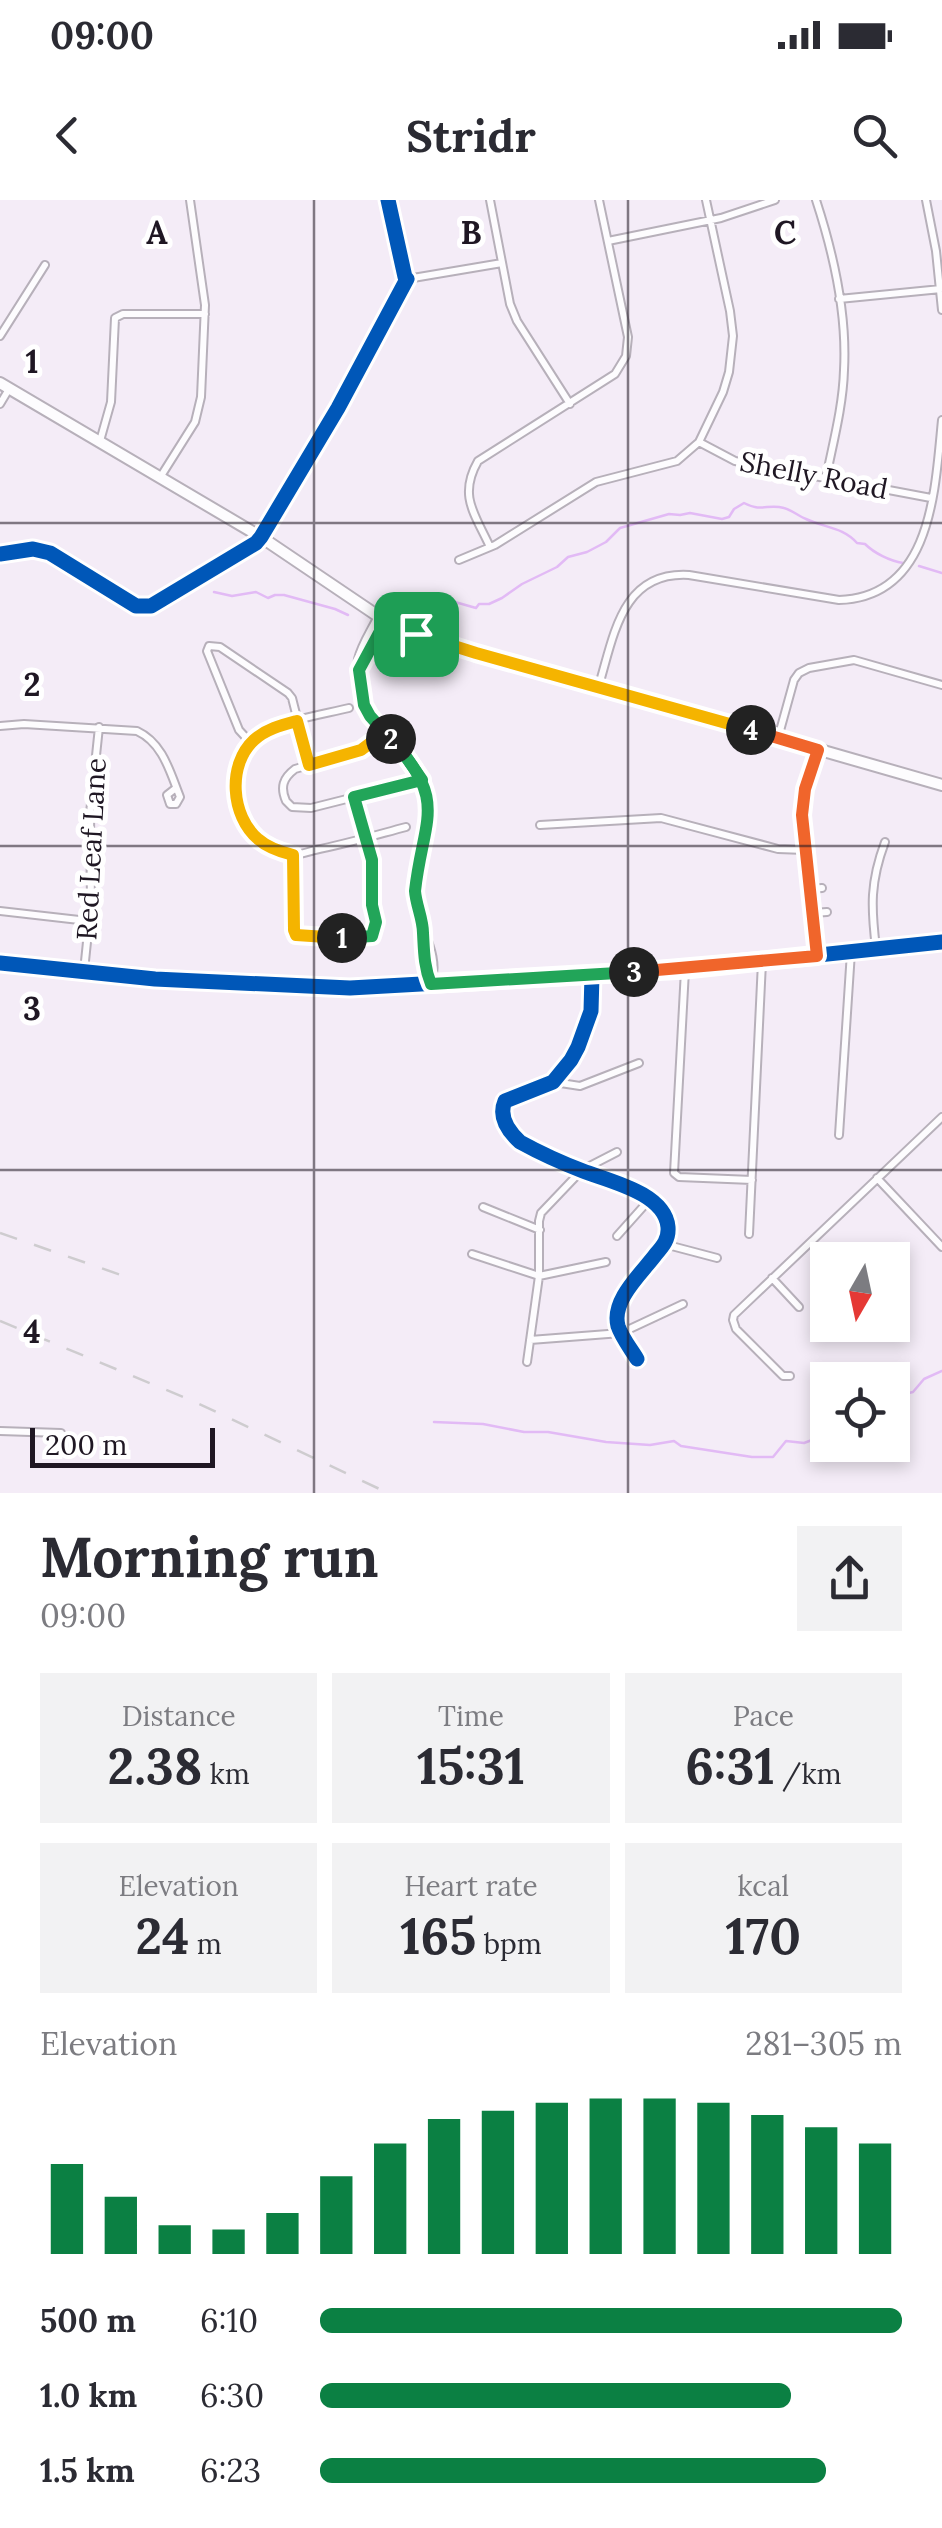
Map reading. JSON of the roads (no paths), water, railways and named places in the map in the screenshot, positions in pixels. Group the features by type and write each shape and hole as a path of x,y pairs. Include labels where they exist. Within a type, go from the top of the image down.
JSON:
{"main road":[{"path":"5,386 262,538 382,618 441,643 942,785"},
{"path":"0,963 155,979 323,988 592,975 942,942"}],"street":[{"path":"160,476 198,414 201,396 205,314 190,200"},
{"path":"388,200 407,280"},
{"path":"490,200 506,291 517,321 570,404"},
{"path":"490,547 468,497 469,479 476,464 615,374 626,356 628,337 598,200"},
{"path":"459,560 490,547 596,482 677,461 699,442 726,382 733,336 706,200"},
{"path":"608,241 711,220 775,200"},
{"path":"816,200 832,252 844,370 826,478"},
{"path":"926,200 942,310"},
{"path":"407,280 502,262"},
{"path":"0,336 45,265"},
{"path":"0,554 33,549 50,553 145,608 262,538 407,280"},
{"path":"839,299 941,289"},
{"path":"100,442 112,402 115,318 123,314 205,314"},
{"path":"0,404 5,386"},
{"path":"599,686 623,611 636,593 669,576 689,575 846,600 864,597 891,584 910,564 923,536 942,420"},
{"name":"Shelly Road","path":"699,442 736,460 932,498"},
{"path":"382,618 359,670 364,705 422,780 429,804 415,891 435,971 431,984"},
{"path":"251,742 239,730 207,652 209,646 220,646 292,698 309,765"},
{"path":"778,738 794,680 809,668 854,660 942,685"},
{"path":"349,708 262,733 251,742 236,778 243,820 262,842 293,855 406,827"},
{"path":"0,726 137,731 148,736 164,758 176,788"},
{"name":"Red Leaf Lane","path":"84,972 91,888 90,813 99,727"},
{"path":"385,732 361,750 288,775 283,785 286,801 292,807 311,808 422,780"},
{"path":"817,956 802,828 803,802 818,750"},
{"path":"293,855 296,935 372,936 376,922 372,860 354,797"},
{"path":"540,825 661,818 778,849 806,850"},
{"path":"876,950 871,900 885,842"},
{"path":"810,889 822,888"},
{"path":"0,911 88,922"},
{"path":"812,914 828,912"},
{"path":"839,1136 852,952"},
{"path":"750,1234 762,961"},
{"path":"686,968 673,1170 675,1175 752,1180"},
{"path":"553,1082 575,1054 588,1023 592,975"},
{"path":"637,1359 616,1316 620,1304 664,1244 668,1235 666,1218 650,1199 627,1186 520,1142 503,1119 502,1108 505,1100 553,1082 580,1086 640,1063"},
{"path":"790,1376 783,1376 736,1329 733,1320 738,1310 942,1117"},
{"path":"527,1362 539,1276 539,1221 545,1208 582,1170 617,1152"},
{"path":"877,1178 942,1247"},
{"path":"617,1236 650,1199"},
{"path":"483,1207 540,1230"},
{"path":"664,1244 718,1258"},
{"path":"472,1254 539,1276 606,1262"},
{"path":"772,1278 800,1307"},
{"path":"530,1340 621,1333 683,1304"},
{"path":"0,1431 61,1433"}],"waterway":[{"path":"409,620 419,606 448,600 476,608 489,604 568,557 606,542 620,528 669,514 722,519 744,503 787,509 903,563"},
{"path":"919,566 942,573"},
{"path":"214,592 232,596 256,592 268,598 284,595 348,615"},
{"path":"910,1393 924,1379 942,1371"},
{"path":"434,1422 483,1424 606,1442 650,1445 674,1441 681,1446 752,1457 773,1457 786,1441 810,1441"}],"railway":[{"path":"0,1233 121,1275"},
{"path":"0,1321 193,1401 388,1493"}]}
